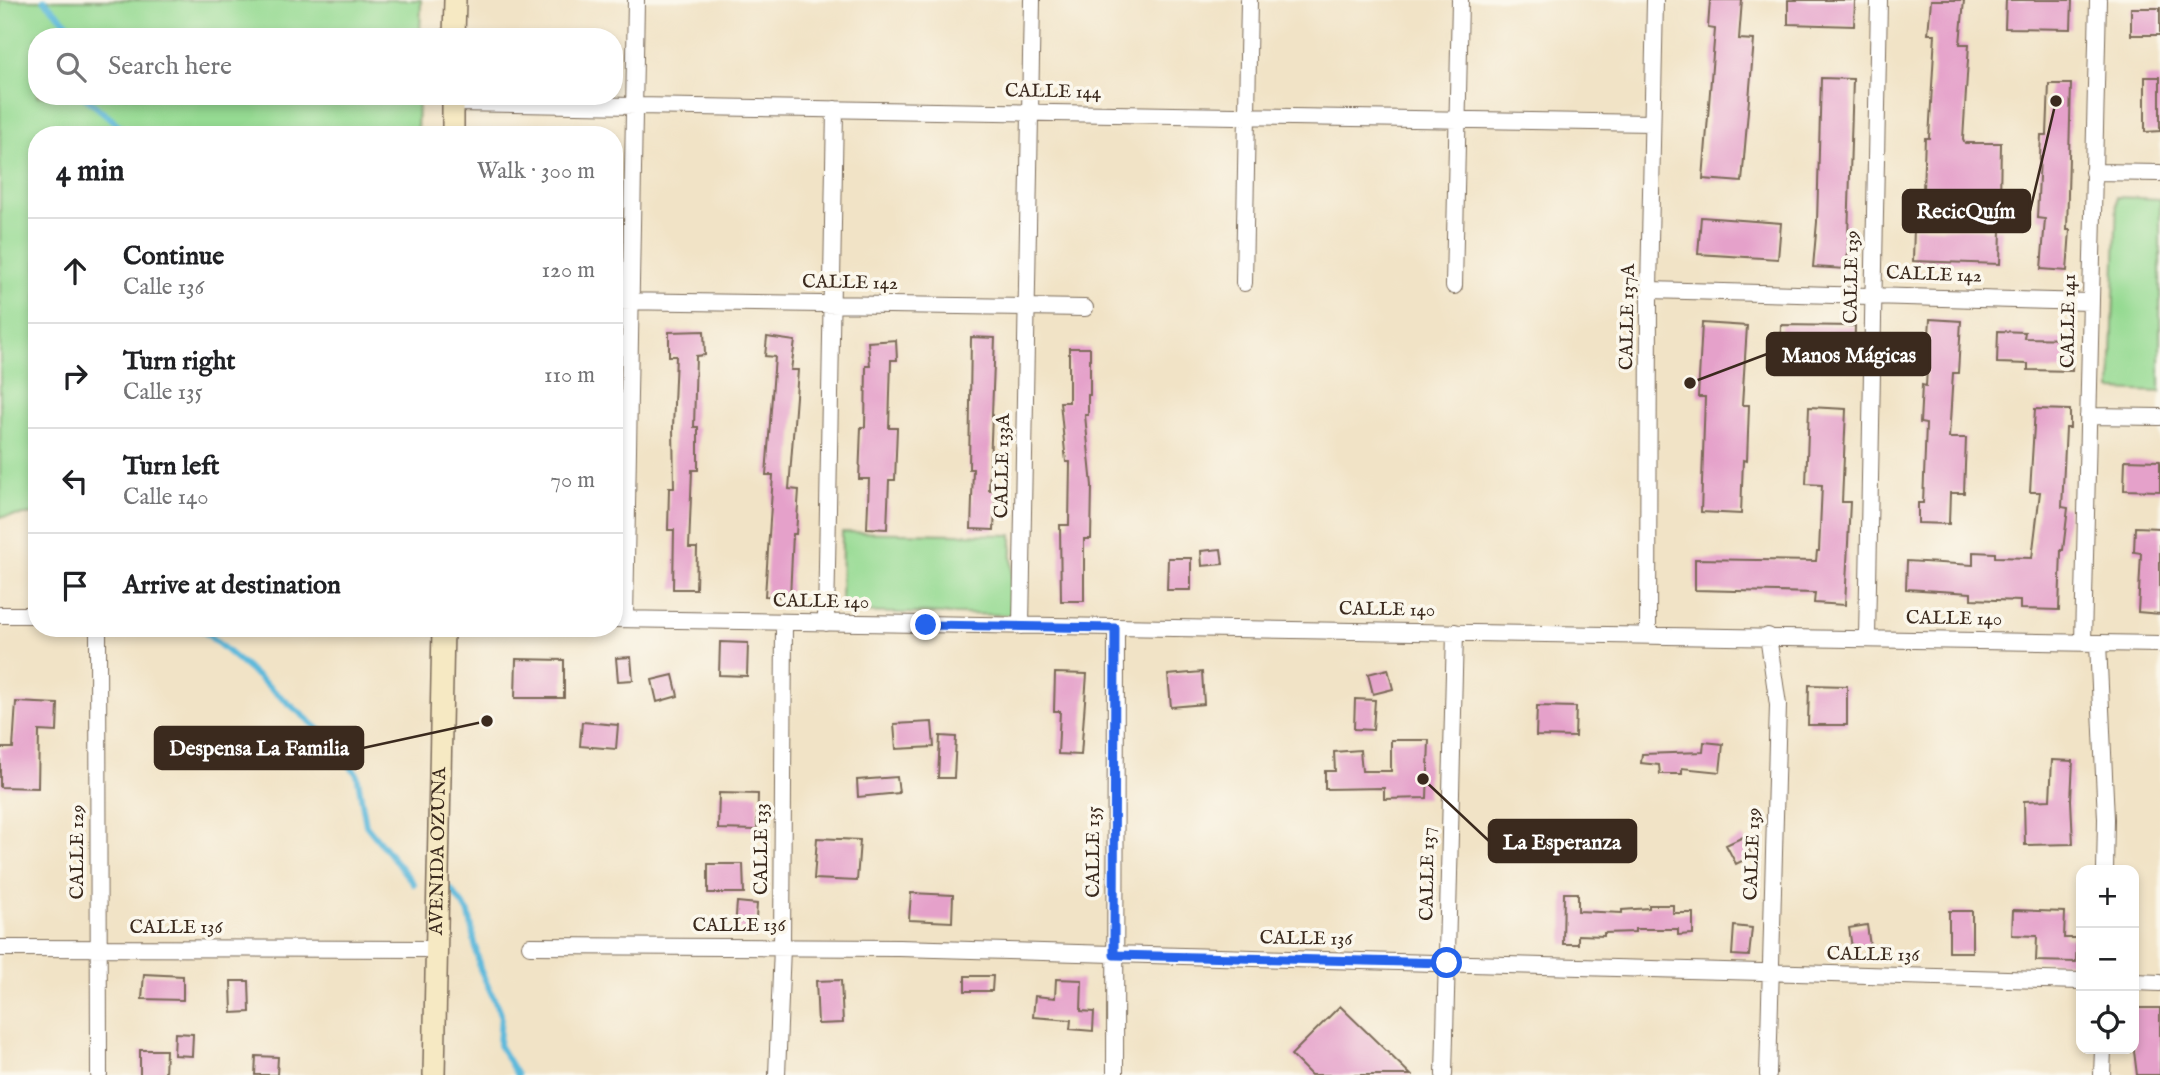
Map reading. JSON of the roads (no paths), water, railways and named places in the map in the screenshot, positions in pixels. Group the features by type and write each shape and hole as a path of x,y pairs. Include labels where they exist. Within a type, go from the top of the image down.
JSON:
{"main road":[{"path":"454,28 455,0"},
{"path":"453,105 453,126"},
{"name":"AVENIDA OZUNA","path":"434,1075 443,637"}],"street":[{"path":"623,301 634,106 636,0"},
{"name":"CALLE 133A","path":"1021,626 1032,0"},
{"path":"1244,283 1249,0"},
{"path":"1454,286 1460,0"},
{"name":"CALLE 137A","path":"1647,634 1649,290 1655,0"},
{"name":"CALLE 139","path":"1867,638 1878,0"},
{"name":"CALLE 141","path":"2098,0 2088,416 2090,643 2106,819 2105,865"},
{"name":"CALLE 144","path":"604,105 1652,123"},
{"path":"826,623 835,109"},
{"path":"2094,172 2160,173"},
{"name":"CALLE 142","path":"1649,290 2090,302"},
{"name":"CALLE 142","path":"623,301 1085,308"},
{"path":"2088,416 2160,416"},
{"path":"0,615 28,615"},
{"name":"CALLE 140","path":"623,619 2160,644"},
{"name":"CALLE 133","path":"777,1075 782,947 784,622"},
{"name":"CALLE 135","path":"1115,628 1115,1075"},
{"name":"CALLE 137","path":"1444,1075 1455,632"},
{"name":"CALLE 139","path":"1768,636 1778,705 1768,1075"},
{"name":"CALLE 129","path":"98,637 99,1075"},
{"name":"CALLE 136","path":"530,946 899,948 2076,981"},
{"name":"CALLE 136","path":"0,948 437,949"},
{"path":"2139,982 2160,983"},
{"path":"2102,1054 2102,1075"}],"waterway":[{"path":"44,0 72,28"},
{"path":"94,105 120,126"},
{"path":"211,637 320,730 357,774 366,825 414,884"},
{"path":"450,888 469,913 480,969 501,1014 499,1045 517,1075"}],"place":[{"name":"RecicQuím","path":"2056,101"},
{"name":"Manos Mágicas","path":"1690,383"},
{"name":"Despensa La Familia","path":"487,721"},
{"name":"La Esperanza","path":"1423,779"}]}
